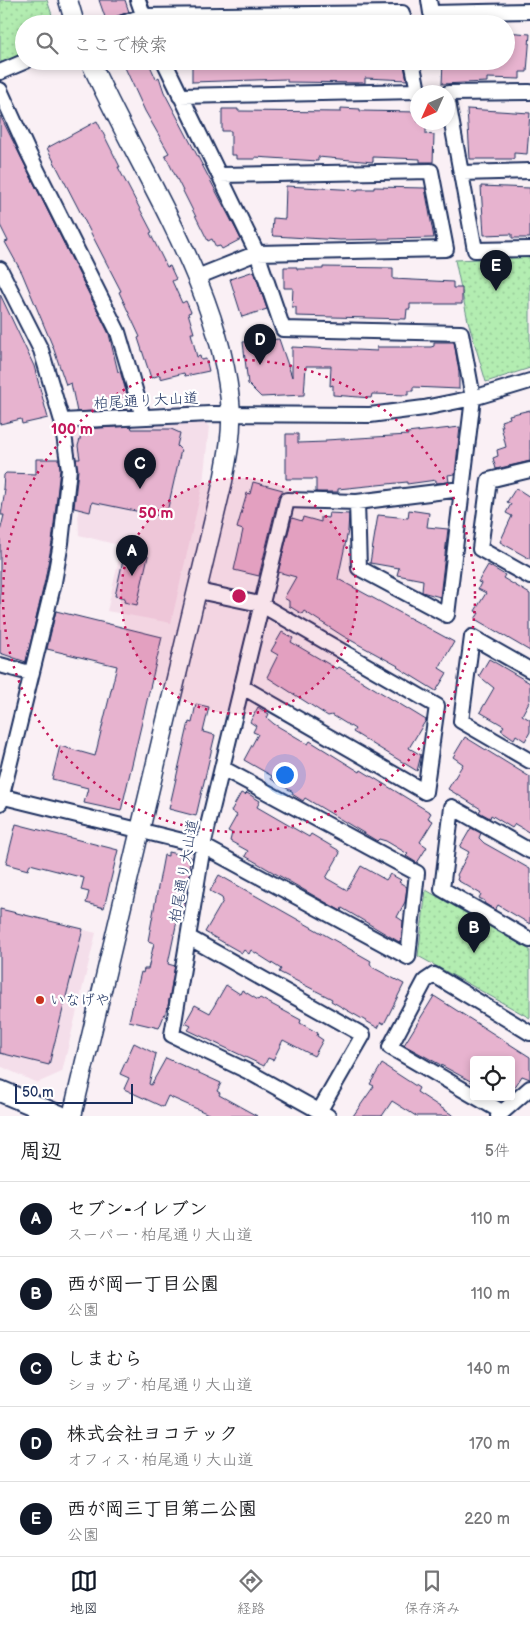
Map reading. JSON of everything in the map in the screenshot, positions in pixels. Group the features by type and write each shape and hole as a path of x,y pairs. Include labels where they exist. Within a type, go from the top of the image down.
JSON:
{"main road":[{"path":"0,1091 60,1116"}],"street":[{"path":"68,0 72,15"},
{"path":"138,0 142,15"},
{"path":"429,0 431,13 530,12"},
{"path":"328,15 402,13 403,15"},
{"path":"0,72 15,66"},
{"path":"72,1116 142,831 223,481 231,414 220,350 197,277 94,70"},
{"path":"168,70 257,253 282,329 461,333 473,398 447,615 359,568 357,502 461,489"},
{"path":"180,96 418,91 414,70"},
{"path":"0,90 29,154 118,332 143,418"},
{"path":"455,93 530,92"},
{"path":"453,130 475,250 530,250"},
{"path":"197,277 257,253 446,250 431,171 220,175"},
{"path":"461,173 530,172"},
{"path":"0,268 42,350 62,421 70,469 68,497 54,582 0,798 203,846 408,957 416,873 222,768"},
{"name":"柏尾通り大山道","path":"62,421 231,414 370,415 424,408 473,398 530,381"},
{"path":"530,470 489,480 480,549 530,578"},
{"name":"柏尾通り大山道","path":"324,1113 172,1035 203,846 260,604 287,500 357,502"},
{"path":"198,591 260,604 437,706 424,792 241,686"},
{"path":"530,670 472,638 461,721 530,761"},
{"path":"0,666 30,673"},
{"path":"530,851 452,806 442,890 530,940"},
{"path":"188,937 363,1035 324,1113"},
{"path":"470,1094 390,1047 425,982 434,975 530,1033"},
{"path":"481,1101 500,1114 530,1088"}],"shaded area":[{"path":"206,423 209,427 203,483 171,623 107,611 122,546 79,535 76,462 71,433 75,425"},
{"name":"いなげや","path":"0,908 96,933 62,1072 37,1083 0,1066"}],"green space":[{"path":"0,0 47,0 52,15 15,15 15,57 3,63 0,61"},
{"path":"530,257 530,368 486,382 468,321 455,260"},
{"path":"426,890 530,950 530,1018 418,956"}],"building":[{"path":"99,0 125,0 129,12 120,15 104,15"},
{"path":"515,33 530,34 527,72 520,72 520,79 487,78 487,82 442,84 443,70 515,70"},
{"path":"126,70 152,70 156,79 159,77 164,92 241,239 222,249 220,246 216,247 212,239 208,241 165,155 169,153 145,111"},
{"path":"192,70 405,70 407,80 365,78 365,83 287,82 287,79 192,82"},
{"path":"341,108 360,109 360,111 410,112 410,130 426,130 426,134 434,135 433,162 420,162 420,159 373,157 373,162 318,157 318,161 255,157 255,159 236,159 236,155 231,155 231,131 222,131 222,109 238,109 238,111 341,112"},
{"path":"467,109 530,113 527,154 514,153 514,159 470,159"},
{"path":"0,115 109,334 118,372 120,371 129,401 126,402 127,409 77,412 71,383 66,385 53,347 22,273 5,242 8,241 0,225"},
{"path":"97,121 120,167 118,167 152,232 150,233 167,267 170,266 176,279 172,281 182,303 186,301 191,312 188,313 194,333 191,333 197,357 200,356 201,360 206,359 209,371 185,376 184,373 160,379 160,375 151,378 138,338 140,337 119,292 121,291 47,148"},
{"path":"286,186 358,190 374,189 374,187 425,188 434,238 340,240 274,236 272,234 273,218 285,219"},
{"path":"481,186 530,188 530,238 512,238 512,234 484,235"},
{"path":"284,267 297,267 297,269 323,269 323,267 393,268 393,279 453,282 453,288 462,288 462,304 410,304 410,309 407,309 406,319 296,316 296,307 292,307 293,288 284,288"},
{"path":"254,271 267,309 242,317 230,279"},
{"path":"0,294 34,366 48,418 22,424 21,419 0,424"},
{"path":"279,339 292,377 292,347 377,351 377,347 431,347 434,346 434,342 454,342 459,372 459,389 413,387 413,391 408,391 408,395 372,394 371,398 333,395 333,385 330,386 331,366 306,366 304,395 261,397 248,384 243,342"},
{"path":"530,410 530,461 496,469 493,458 498,456 497,450 506,447 501,421 510,418 509,415"},
{"path":"131,426 132,429 171,429 180,433 177,446 181,450 167,512 161,511 160,516 92,502 90,512 74,508 78,470 76,459 80,459 78,446 83,429"},
{"path":"460,427 455,474 448,475 449,482 436,483 436,480 407,484 407,482 338,489 338,492 316,492 316,479 286,479 286,434 298,434 298,443 326,442 326,440 408,435 407,433"},
{"path":"36,459 59,459 60,469 52,542 26,662 0,653 0,532 4,515 1,515 5,490 3,489 4,475 6,473 36,474"},
{"path":"253,482 283,490 278,498 259,576 234,570 243,530 237,528 247,493 250,494"},
{"path":"516,488 530,497 530,559 500,542 512,516 506,513 511,504 507,502"},
{"path":"409,510 429,513 427,527 448,529 440,597 422,592 423,580 397,575 399,568 370,563 378,515 408,518"},
{"path":"329,513 349,514 348,531 338,579 454,642 439,668 447,673 436,691 398,666 343,636 304,611 302,614 289,606 289,601 284,598 296,577 278,572 292,518 302,521 303,517 321,522 321,517 328,518"},
{"path":"125,551 148,556 137,605 124,602 125,598 115,596"},
{"path":"488,565 505,575 503,578 530,594 530,651 475,619 479,613 475,611 486,593 478,589 481,583 478,582"},
{"path":"56,611 162,637 121,811 84,803 88,788 52,779 60,746 95,756 117,666 47,649"},
{"path":"282,632 293,638 291,642 337,669 339,667 426,720 409,748 421,755 417,771 353,732 355,729 332,715 328,716 267,677 278,655 271,651"},
{"path":"489,659 530,683 530,700 522,715 530,720 530,732 525,741 516,735 514,739 501,730 504,726 480,712 494,688 479,676"},
{"path":"196,704 209,707 203,732 215,735 196,816 169,809 189,722 192,723"},
{"path":"258,707 269,714 267,718 274,724 308,744 310,741 431,813 428,818 433,821 420,842 427,847 417,863 406,856 408,854 386,841 379,839 377,841 305,798 303,801 292,794 293,792 271,779 272,776 244,760 258,734 253,732 256,726 250,722"},
{"path":"465,737 530,777 530,833 515,824 512,828 491,815 490,818 479,812 481,809 448,789 463,764 453,757"},
{"path":"241,793 245,795 247,793 260,801 257,807 309,837 311,834 338,850 340,853 326,878 347,890 361,866 386,880 390,874 401,880 399,882 407,887 405,902 397,917 403,921 401,943 342,908 341,911 245,856 248,851 230,841 232,833 228,831 237,815 231,811"},
{"path":"16,824 118,850 104,908 86,903 89,892 81,890 84,878 30,864 28,870 6,864"},
{"path":"471,828 481,833 479,838 484,843 530,869 530,924 498,905 495,910 479,898 481,894 457,880 457,875 469,852 460,847"},
{"path":"168,852 191,857 189,867 191,868 183,912 179,911 168,964 175,966 168,1006 159,1028 129,1021 141,972 143,973 144,969 148,969 154,943 148,941 164,855 168,856"},
{"path":"219,875 371,961 372,967 404,984 384,1024 381,1022 378,1028 331,1001 332,999 279,972 281,969 251,950 249,954 244,950 242,953 205,932 223,901 222,898 210,891"},
{"name":"いなげや","path":"0,909 83,929 49,1065 0,1053"},
{"path":"226,985 240,994 242,990 258,1000 260,998 301,1020 300,1023 318,1033 317,1036 323,1040 314,1056 283,1040 273,1060 268,1058 264,1066 188,1030 191,1026 185,1023 195,1005 210,1013"},
{"path":"434,996 530,1057 530,1079 522,1076 515,1087 515,1056 470,1056 470,1081 404,1045"},
{"path":"134,1043 156,1054 149,1084 151,1085 166,1058 221,1083 217,1091 220,1093 219,1095 257,1116 213,1116 168,1096 163,1107 124,1089 129,1078 120,1074"},
{"path":"382,1064 419,1088 417,1092 454,1116 416,1116 392,1101 382,1116 353,1116 374,1086 370,1084"}],"place":[{"name":"西が岡三丁目第二公園","path":"496,291"},
{"name":"株式会社ヨコテック","path":"260,365"},
{"name":"しまむら","path":"140,489"},
{"name":"セブン-イレブン","path":"132,576"},
{"name":"西が岡一丁目公園","path":"474,953"},
{"name":"いなげや","path":"40,1000"}]}
